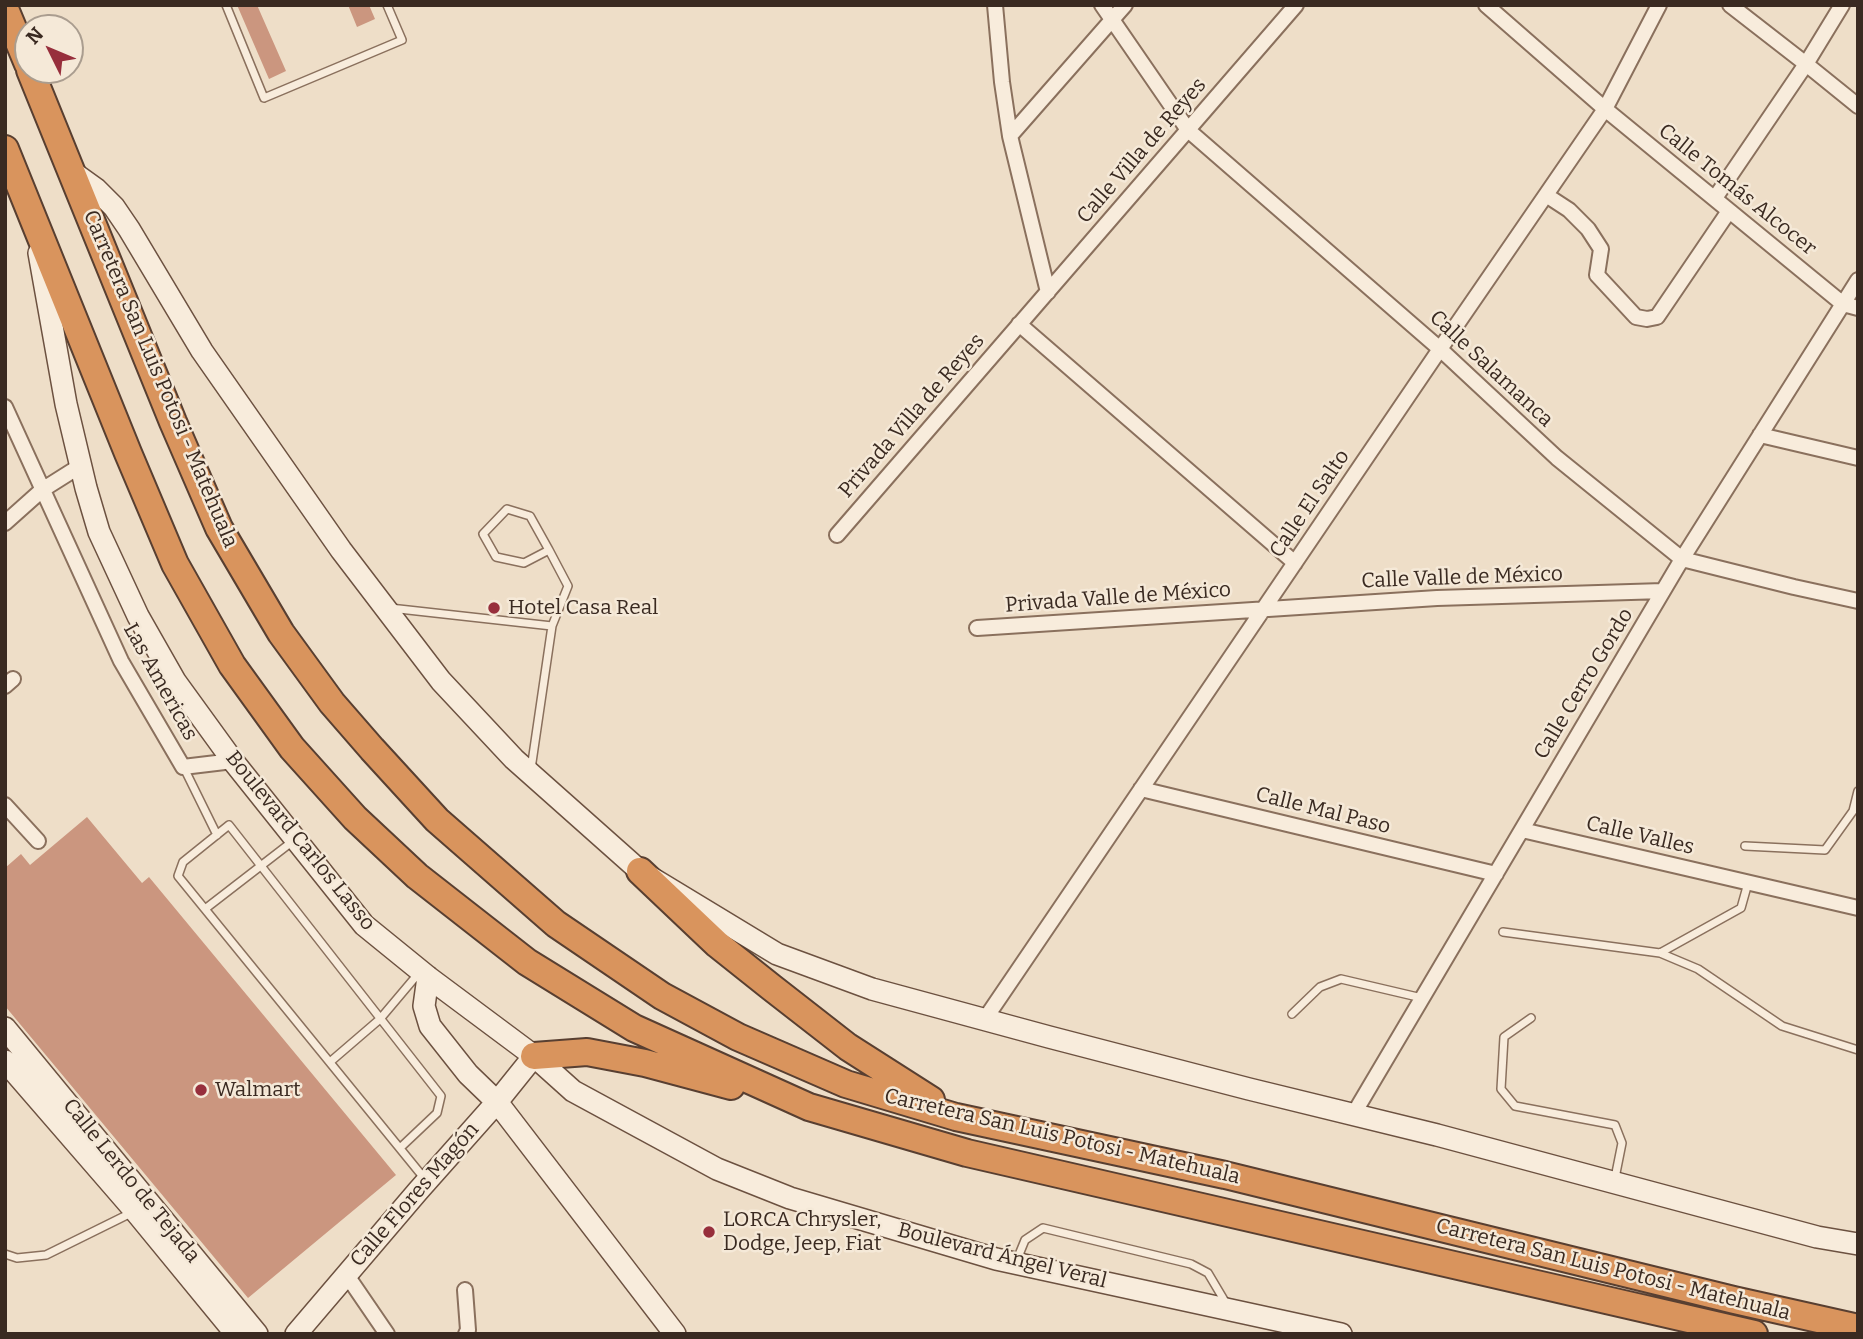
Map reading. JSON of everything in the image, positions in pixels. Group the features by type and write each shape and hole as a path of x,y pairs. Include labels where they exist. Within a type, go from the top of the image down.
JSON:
{"highway":[{"path":"5,9 14,31"},
{"name":"Carretera San Luis Potosi - Matehuala","path":"36,84 168,410 219,528 281,633 332,703 437,820 556,924 662,996 738,1037 846,1084 956,1116 1225,1175 1858,1328"},
{"name":"Carretera San Luis Potosi - Matehuala","path":"5,149 175,564 232,665 292,748 355,818 417,876 527,962 634,1028 809,1107 967,1153 1743,1331"},
{"path":"640,871 717,944 848,1047 956,1116"},
{"path":"534,1056 587,1052 610,1056 809,1107"}],"street":[{"path":"995,5 1010,136 1048,292"},
{"name":"Calle Salamanca","path":"1102,5 1188,130 1440,349 1557,458 1682,559 1858,601"},
{"path":"1010,136 1125,5"},
{"name":"Calle Villa de Reyes","path":"1019,324 1296,5"},
{"name":"Calle Tomás Alcocer","path":"1486,5 1605,109 1843,304"},
{"name":"Calle El Salto","path":"985,1019 1605,109 1659,5"},
{"path":"1730,5 1858,106"},
{"path":"1715,198 1806,64 1842,5"},
{"path":"71,171 96,188 114,207 202,351 333,539 441,681 514,758 640,871 777,954 872,989 1614,1182 1817,1237 1858,1251"},
{"path":"1546,195 1588,229 1601,249 1597,275 1636,317 1647,319 1657,317 1729,211"},
{"name":"Boulevard Carlos Lasso","path":"33,215 66,404 99,532 138,616 175,681 233,761 364,925 424,974 534,1056"},
{"name":"Calle Cerro Gordo","path":"1353,1115 1682,559 1858,280"},
{"path":"1843,304 1858,308"},
{"path":"1019,324 1295,563"},
{"name":"Privada Villa de Reyes","path":"837,535 1019,324"},
{"name":"Las Americas","path":"5,407 121,661 183,767 233,761"},
{"path":"1760,435 1858,458"},
{"path":"5,523 42,490 80,466"},
{"name":"Calle Valle de México","path":"1262,609 1437,598 1663,591"},
{"name":"Privada Valle de México","path":"977,628 1262,609"},
{"name":"Calle Mal Paso","path":"1141,789 1496,874"},
{"path":"5,805 38,841"},
{"name":"Calle Valles","path":"1522,830 1858,908"},
{"path":"424,974 424,1006 430,1026 468,1074 497,1102 676,1334"},
{"name":"Calle Lerdo de Tejada","path":"5,1028 257,1334"},
{"name":"Calle Flores Magón","path":"296,1334 534,1056"},
{"name":"Boulevard Ángel Veral","path":"534,1056 573,1091 717,1169 790,1198 996,1259 1333,1333"},
{"name":"Calle Lerdo de Tejada","path":"5,1061 135,1211 236,1334"},
{"path":"1817,1237 1858,1244"},
{"path":"346,1274 387,1334"},
{"path":"465,1290 466,1334"}],"lane":[{"path":"226,5 264,98 402,40 387,5"},
{"path":"531,773 552,626 568,586 549,550 530,516 507,509 483,534 496,557 524,563 549,550"},
{"path":"384,607 552,626"},
{"path":"183,767 217,835"},
{"path":"1745,846 1825,850 1853,811 1858,791"},
{"path":"400,1148 437,1113 441,1096 229,825 183,862 178,876 330,1062 400,1148 427,1181"},
{"path":"205,909 295,839"},
{"path":"1660,953 1741,908 1748,882"},
{"path":"1503,933 1660,953 1699,970 1782,1026 1858,1050"},
{"path":"330,1062 380,1019 424,974"},
{"path":"1292,1014 1320,987 1341,979 1422,998"},
{"path":"1531,1018 1504,1037 1501,1089 1515,1106 1615,1125 1622,1143 1614,1182"},
{"path":"5,1254 18,1258 46,1255 135,1211"},
{"path":"1016,1263 1024,1240 1043,1228 1191,1264 1208,1273 1229,1309"}],"building":[{"path":"237,5 257,5 286,71 269,79"},
{"path":"348,5 369,5 375,19 357,27"},
{"name":"Walmart","path":"87,817 142,883 149,877 396,1175 248,1298 5,1006 5,868 21,854 30,865"}],"place":[{"name":"Hotel Casa Real","path":"494,608"},
{"name":"Walmart","path":"201,1090"},
{"name":"LORCA Chrysler, Dodge, Jeep, Fiat","path":"709,1232"}]}
